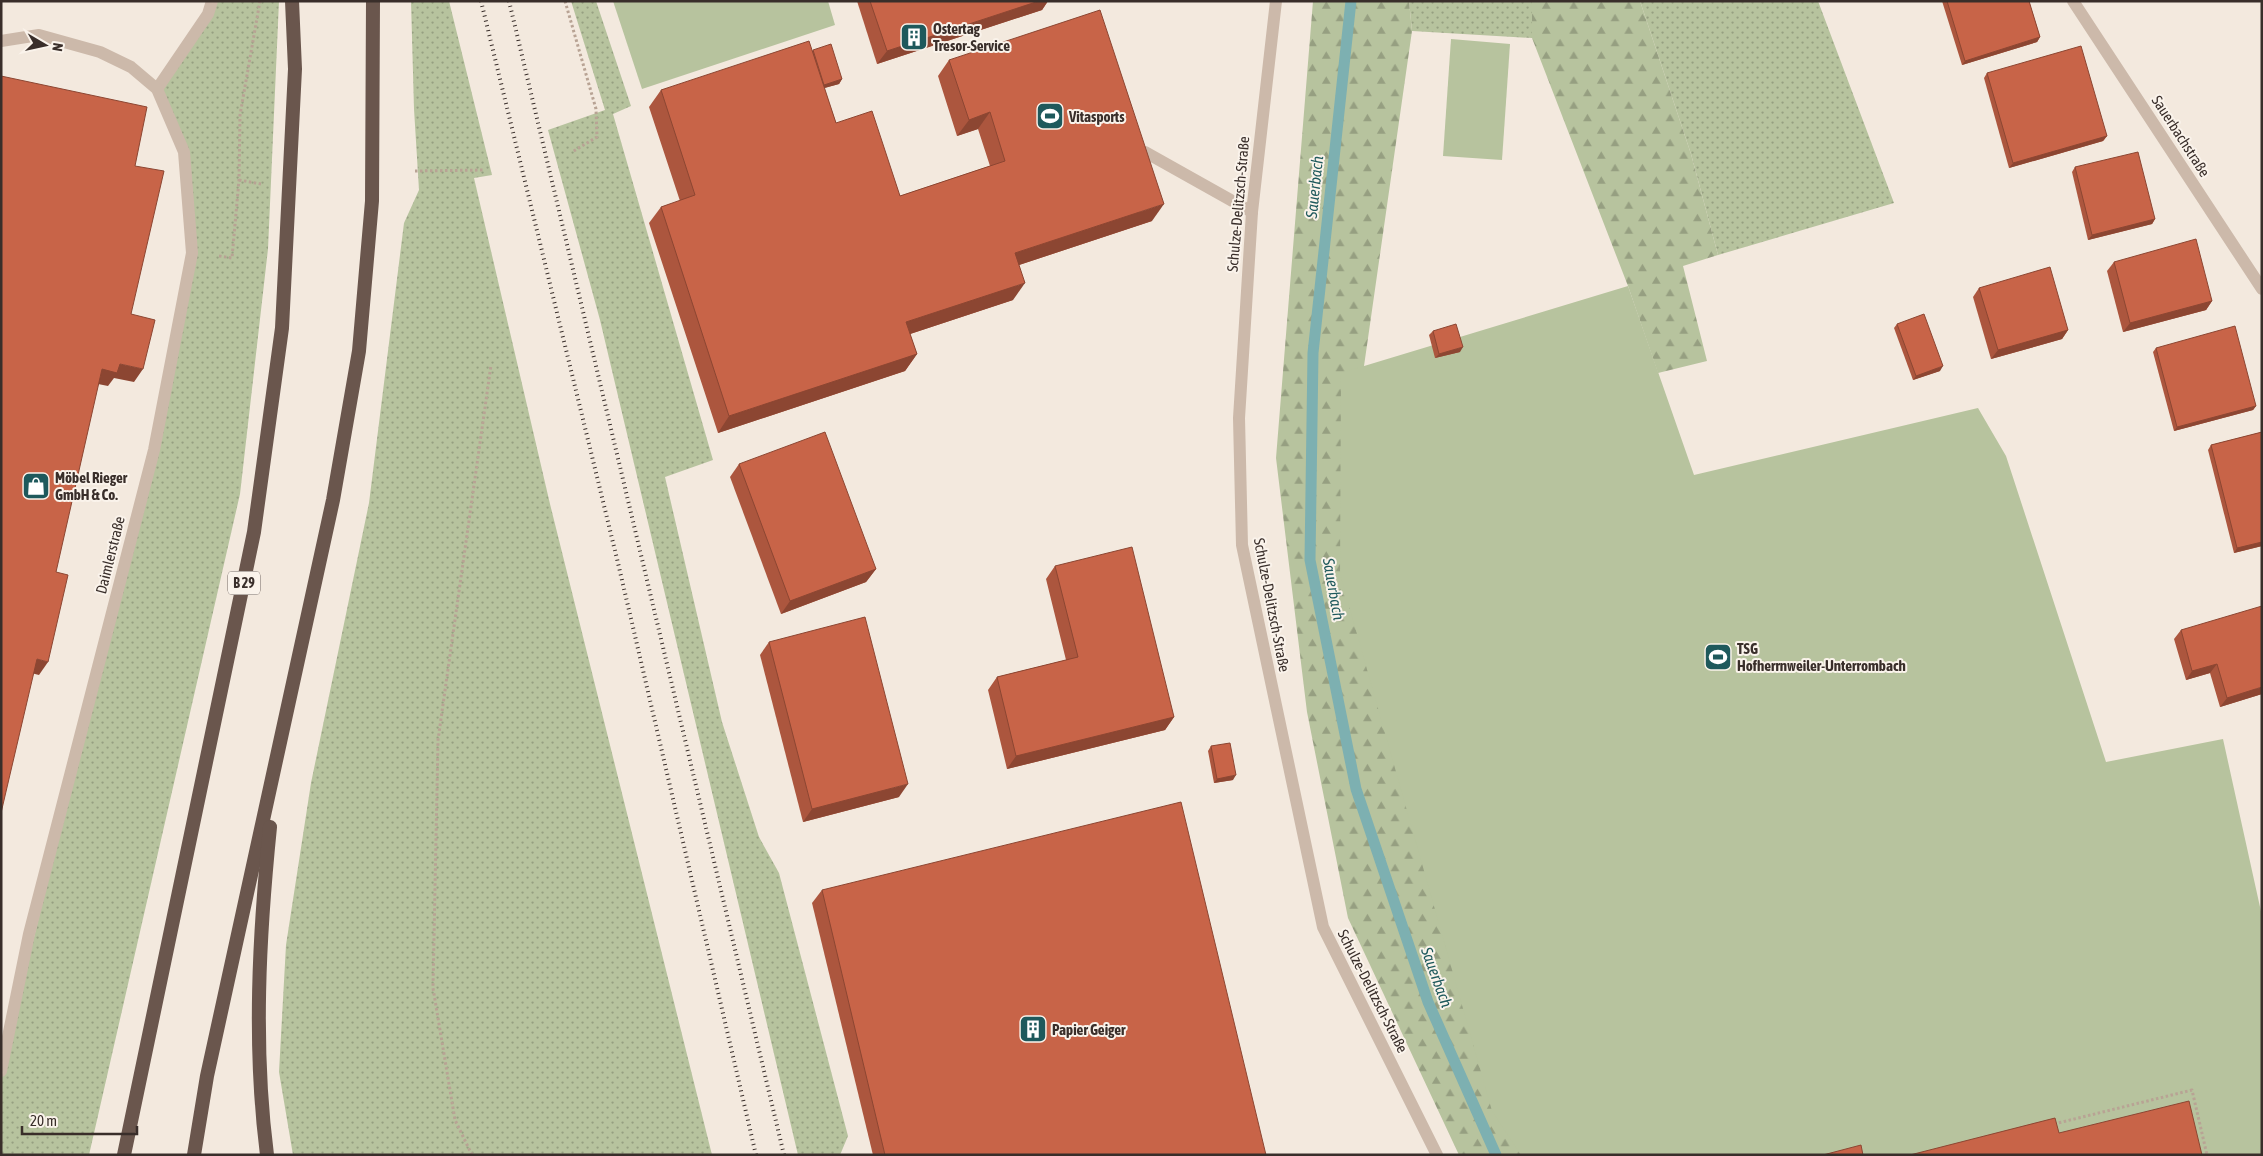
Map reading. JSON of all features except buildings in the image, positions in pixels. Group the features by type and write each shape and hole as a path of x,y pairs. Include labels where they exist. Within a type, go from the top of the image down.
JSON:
{"highway":[{"name":"B 29","path":"124,1155 254,532 282,328 295,69 292,1"},
{"path":"194,1155 207,1076 333,500 359,351 372,202 374,1"},
{"path":"267,1155 262,1115 258,1001 267,862 276,767"}],"street":[{"path":"1,41 39,35 100,52 131,66 157,89 208,14 212,1"},
{"name":"Schulze-Delitzsch-Straße","path":"1276,1 1252,212 1238,418 1242,545 1323,927 1437,1155"},
{"name":"Sauerbachstraße","path":"2073,1 2262,290"},
{"name":"Daimlerstraße","path":"1,1071 29,934 154,450 192,253 184,152 157,89"},
{"path":"1145,152 1252,212"}],"path":[{"path":"192,253 232,258 239,180 240,115 260,1"},
{"path":"565,1 596,110 597,128 597,137 572,152"},
{"path":"416,171 484,170"},
{"path":"239,180 261,184"},
{"path":"472,1155 455,1120 433,988 438,740 491,365"},
{"path":"2048,1126 2192,1090 2207,1155"}],"green space":[{"path":"212,1 279,1 268,249 240,494 89,1155 1,1155 1,1071 154,450 192,253 184,152 157,89"},
{"path":"411,1 449,1 492,175 474,178 550,504 712,1155 293,1155 279,1072 286,945 311,783 369,503 404,223 419,190 414,109"},
{"path":"571,1 596,1 631,106 613,114 713,460 665,477 722,722 759,837 779,873 848,1136 840,1155 798,1155 600,320 548,130 605,110"},
{"path":"613,1 828,1 835,25 642,89"},
{"path":"1313,1 1409,1 1412,31 1359,401 1550,1155 1459,1155 1348,918 1307,712 1276,458"},
{"path":"1409,1 1532,1 1532,38 1412,31"},
{"path":"1532,1 1640,1 1691,154 1718,255 1683,266 1707,361 1658,373 1628,286 1532,38"},
{"path":"1640,1 1818,1 1894,203 1718,255 1691,154"},
{"path":"1451,39 1510,44 1502,160 1443,156"},
{"name":"TSG Hofherrnweiler-Unterrombach","path":"1628,286 1694,475 1978,408 2006,456 2106,762 2223,739 2262,916 2262,1155 1521,1155 1492,1111 1340,574 1341,373"}],"waterway":[{"name":"Sauerbach","path":"1351,1 1313,353 1310,560 1356,789 1428,1002 1496,1155"}],"railway":[{"path":"481,1 618,563 756,1155"},
{"path":"509,1 784,1155"}],"place":[{"name":"Ostertag Tresor-Service","path":"914,37"},
{"name":"Vitasports","path":"1050,116"},
{"name":"Möbel Rieger GmbH & Co.","path":"36,486"},
{"name":"TSG Hofherrnweiler-Unterrombach","path":"1718,657"},
{"name":"Papier Geiger","path":"1033,1029"}]}
